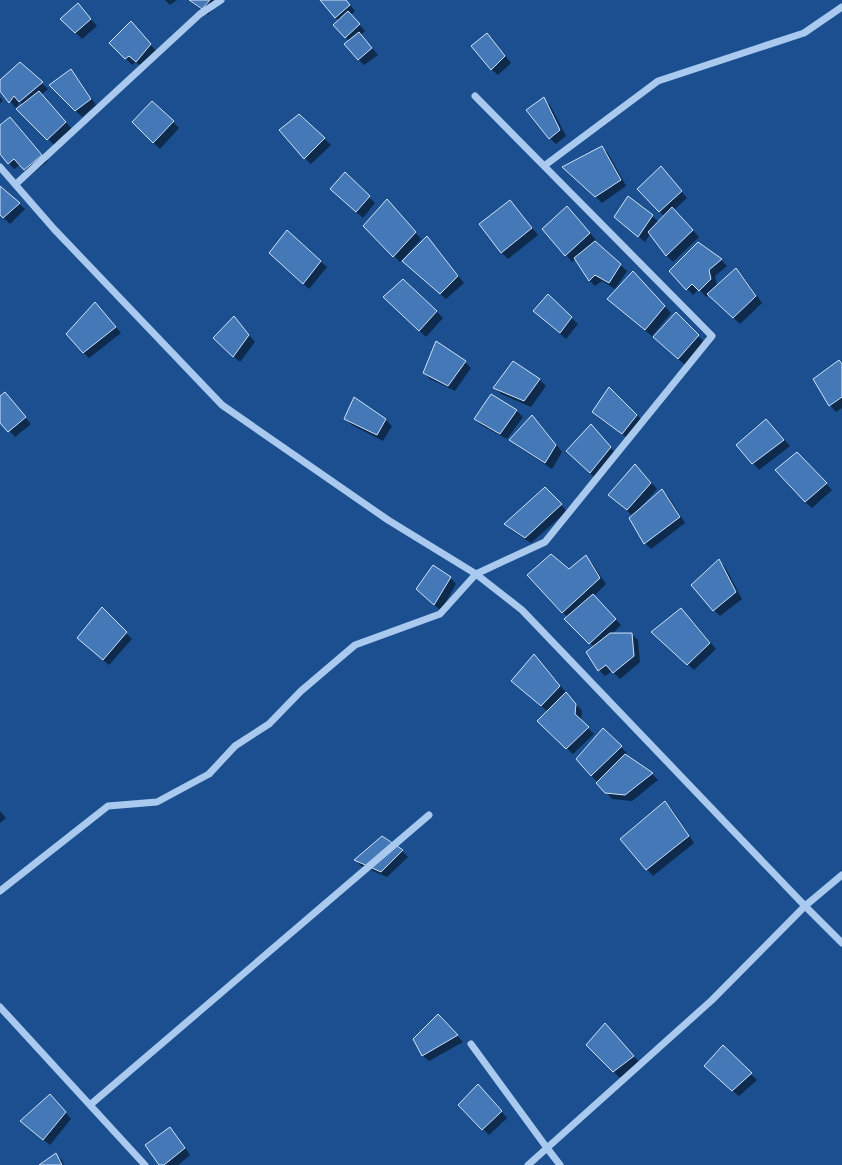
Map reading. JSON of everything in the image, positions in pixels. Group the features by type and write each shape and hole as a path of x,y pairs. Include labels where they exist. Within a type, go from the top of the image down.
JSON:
{"street":[{"path":"16,184 200,14 221,0"},
{"path":"544,166 658,81 804,33 842,7"},
{"path":"0,891 108,806 157,802 208,774 235,746 269,724 301,690 355,645 440,614 476,574 545,542 712,336 475,96"},
{"path":"0,168 16,184 54,229 222,405 388,520 476,574 522,610 842,943"},
{"path":"90,1105 429,815"},
{"path":"528,1165 712,1000 805,906 842,875"},
{"path":"0,1007 145,1165"},
{"path":"471,1044 560,1165"}],"building":[{"path":"189,0 210,0 202,9"},
{"path":"320,0 346,0 350,5 335,18"},
{"path":"78,3 91,19 75,33 60,19"},
{"path":"348,11 360,24 345,38 333,25"},
{"path":"131,21 151,44 136,62 129,56 125,59 109,43"},
{"path":"359,32 372,48 358,60 344,44"},
{"path":"487,33 505,56 491,70 471,46"},
{"path":"20,62 43,82 19,102 14,96 9,103 0,91 0,80"},
{"path":"71,69 91,99 75,111 49,85"},
{"path":"39,91 66,122 47,140 16,109"},
{"path":"544,97 560,130 549,139 526,110"},
{"path":"152,101 174,121 153,143 132,122"},
{"path":"299,114 325,138 304,159 279,130"},
{"path":"10,117 42,155 24,170 14,159 8,164 0,154 0,125"},
{"path":"602,146 621,180 595,197 562,167"},
{"path":"661,166 682,191 659,212 637,189"},
{"path":"345,172 370,196 356,212 330,189"},
{"path":"0,186 20,203 3,218 0,215"},
{"path":"628,196 653,215 638,237 614,217"},
{"path":"387,199 416,232 393,257 363,226"},
{"path":"510,200 532,228 501,253 479,224"},
{"path":"567,206 590,233 565,256 542,229"},
{"path":"672,207 693,230 666,256 648,232"},
{"path":"287,230 321,261 303,284 269,253"},
{"path":"427,236 458,276 440,294 402,261"},
{"path":"595,241 621,264 609,283 595,275 589,281 574,258"},
{"path":"698,242 722,259 709,270 711,279 699,291 692,284 686,290 669,271"},
{"path":"736,268 756,296 733,318 707,294"},
{"path":"633,271 665,306 645,330 607,299"},
{"path":"403,279 437,311 419,331 383,297"},
{"path":"548,294 572,317 560,333 533,311"},
{"path":"95,302 116,327 83,353 66,334"},
{"path":"676,312 699,335 678,359 653,337"},
{"path":"234,316 249,335 233,357 213,338"},
{"path":"436,341 466,361 448,386 423,373"},
{"path":"839,360 842,364 842,397 829,406 813,379"},
{"path":"513,361 540,379 524,401 493,388"},
{"path":"609,387 637,415 622,434 592,412"},
{"path":"5,392 26,417 8,432 0,423 0,396"},
{"path":"491,394 517,410 500,434 474,419"},
{"path":"354,397 386,419 377,435 344,419"},
{"path":"532,415 556,445 545,463 509,440"},
{"path":"766,419 784,440 752,464 736,445"},
{"path":"591,424 611,447 590,473 566,451"},
{"path":"797,452 827,483 805,502 775,470"},
{"path":"635,464 651,483 627,510 608,495"},
{"path":"545,487 562,504 525,538 504,524"},
{"path":"662,489 680,517 644,544 629,518"},
{"path":"551,554 569,569 586,555 600,578 562,613 527,575"},
{"path":"719,559 736,592 713,611 691,585"},
{"path":"433,565 451,577 434,605 416,589"},
{"path":"593,594 616,619 589,644 564,619"},
{"path":"102,607 127,632 103,660 77,638"},
{"path":"681,608 710,643 687,665 651,632"},
{"path":"610,633 632,633 634,656 613,673 606,665 598,671 586,652"},
{"path":"534,654 560,686 541,706 511,681"},
{"path":"566,692 576,704 575,714 589,727 566,749 537,721"},
{"path":"603,728 622,746 591,776 576,759"},
{"path":"625,754 653,773 625,795 605,793 596,783"},
{"path":"665,801 689,836 646,870 620,839"},
{"path":"382,836 403,850 381,872 354,860"},
{"path":"438,1014 458,1035 422,1056 413,1039"},
{"path":"605,1023 634,1056 613,1072 586,1045"},
{"path":"723,1045 752,1073 732,1091 704,1066"},
{"path":"478,1084 502,1111 482,1130 458,1105"},
{"path":"50,1094 66,1112 43,1140 20,1121"},
{"path":"170,1127 185,1148 164,1165 159,1165 145,1145"},
{"path":"56,1153 62,1165 39,1165"}]}
